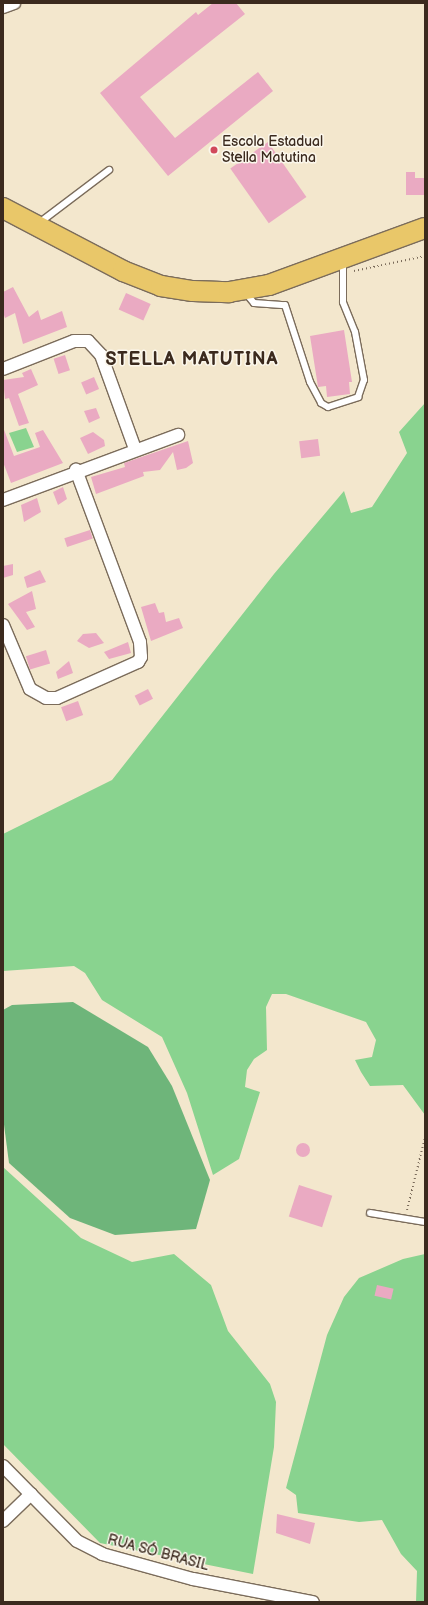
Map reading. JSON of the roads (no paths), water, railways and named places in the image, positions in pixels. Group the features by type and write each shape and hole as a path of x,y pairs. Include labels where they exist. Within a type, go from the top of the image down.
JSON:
{"main road":[{"path":"5,210 35,226 161,286 193,291 244,290 344,266 425,228"}],"street":[{"path":"3,7 14,3"},
{"path":"3,369 74,341 88,342 101,355 135,449"},
{"path":"3,500 76,470 178,435"},
{"path":"3,624 30,689 40,696 57,698 138,662 140,642 76,470"},
{"name":"RUA SÓ BRASIL","path":"3,1466 32,1494 76,1541 102,1554 193,1579 313,1602"},
{"path":"3,1521 32,1494"}],"lane":[{"path":"35,226 109,170"},
{"path":"244,290 254,303 285,305 312,387 321,403 328,407 358,397 363,390 355,332 341,286 344,266"},
{"path":"370,1213 425,1222"}],"place":[{"name":"Escola Estadual Stella Matutina","path":"214,150"}],"district":[{"name":"STELLA MATUTINA","path":"192,360"}]}
